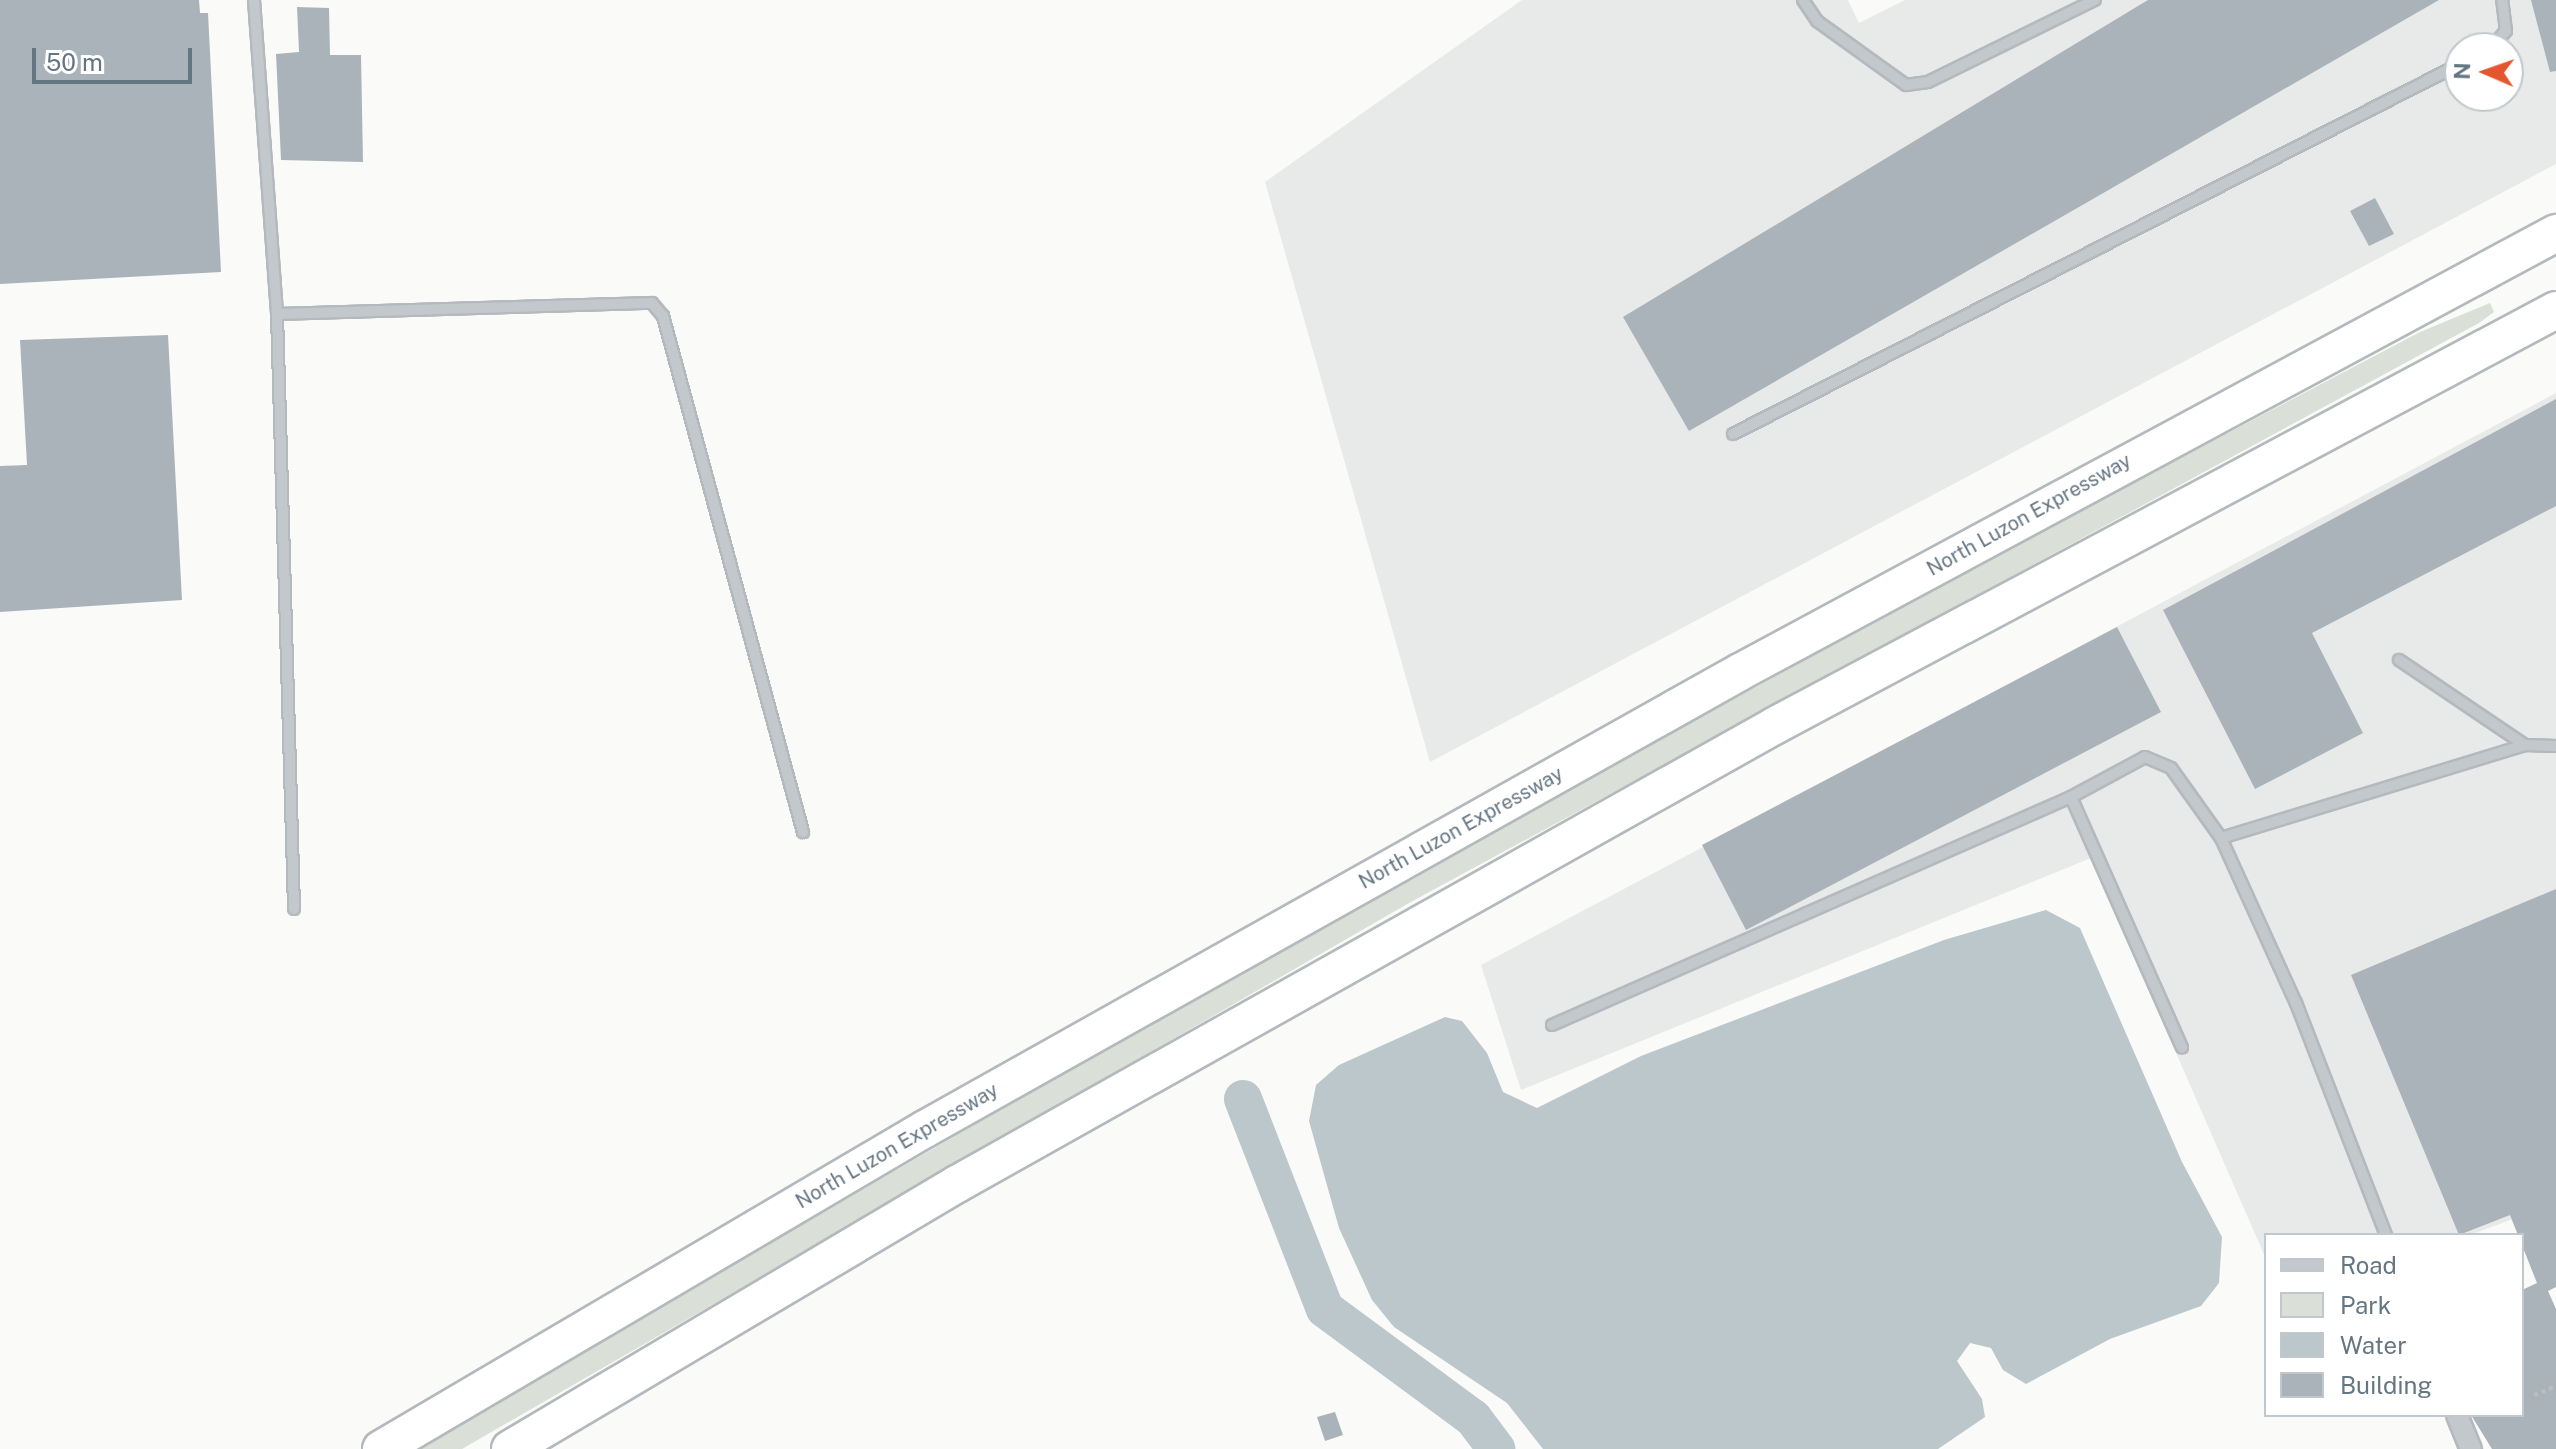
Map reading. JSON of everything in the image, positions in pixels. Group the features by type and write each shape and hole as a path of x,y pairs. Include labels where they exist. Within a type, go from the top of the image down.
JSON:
{"highway":[{"name":"North Luzon Expressway","path":"381,1449 925,1129 1726,680 2556,233"},
{"path":"510,1449 1178,1060 1774,726 2381,400 2556,310"},
{"path":"2381,400 2453,380 2556,327"}],"street":[{"path":"2458,1417 2471,1449"}],"lane":[{"path":"254,0 277,314 294,909"},
{"path":"1803,0 1817,21 1906,85 1928,82 2080,4 2095,0"},
{"path":"2502,0 2505,32"},
{"path":"1733,434 2444,72"},
{"path":"277,314 652,303 663,316 803,832"},
{"path":"2399,660 2525,745"},
{"path":"2221,838 2525,745 2556,746"},
{"path":"1552,1025 2071,797 2145,757 2171,768 2221,838 2385,1233"},
{"path":"2071,797 2182,1048"}],"path":[{"path":"2534,1395 2556,1386"}],"shaded area":[{"path":"1522,0 1848,0 1859,23 1905,0 2556,0 2556,164 1430,762 1265,182"},
{"path":"2556,393 2556,1203 2475,1233 2264,1233 2264,1254 2091,858 1521,1090 1481,965"}],"green space":[{"path":"2490,303 2494,312 2479,323 1409,903 462,1449 415,1449 1119,1041 1639,751 2032,536 2420,332"}],"water":[{"path":"2046,910 2080,928 2182,1162 2222,1237 2219,1283 2201,1306 2110,1339 2026,1384 2003,1370 1991,1348 1970,1343 1957,1361 1982,1399 1985,1417 1938,1449 1543,1449 1507,1403 1394,1327 1372,1300 1339,1228 1309,1121 1316,1085 1339,1065 1445,1017 1462,1021 1487,1053 1503,1092 1537,1108 1641,1056 1944,940"}],"building":[{"path":"0,0 199,0 200,13 208,13 221,272 0,284"},
{"path":"2148,0 2439,0 1689,431 1623,317"},
{"path":"2531,0 2556,0 2556,71 2550,72"},
{"path":"297,7 329,8 330,55 361,55 363,162 281,160 276,54 299,52"},
{"path":"2375,198 2394,234 2369,246 2350,211"},
{"path":"168,335 182,600 0,612 0,466 27,465 20,340"},
{"path":"2556,399 2556,506 2312,633 2363,733 2255,789 2163,610"},
{"path":"2117,627 2161,712 1746,930 1702,845"},
{"path":"2556,889 2556,1287 2548,1291 2556,1309 2556,1449 2492,1449 2472,1417 2524,1417 2524,1289 2537,1283 2524,1250 2524,1233 2517,1233 2510,1215 2458,1233 2351,975"},
{"path":"1335,1412 1343,1435 1325,1441 1317,1417"}],"waterway":[{"path":"1243,1099 1325,1309 1473,1418 1496,1449"}]}
